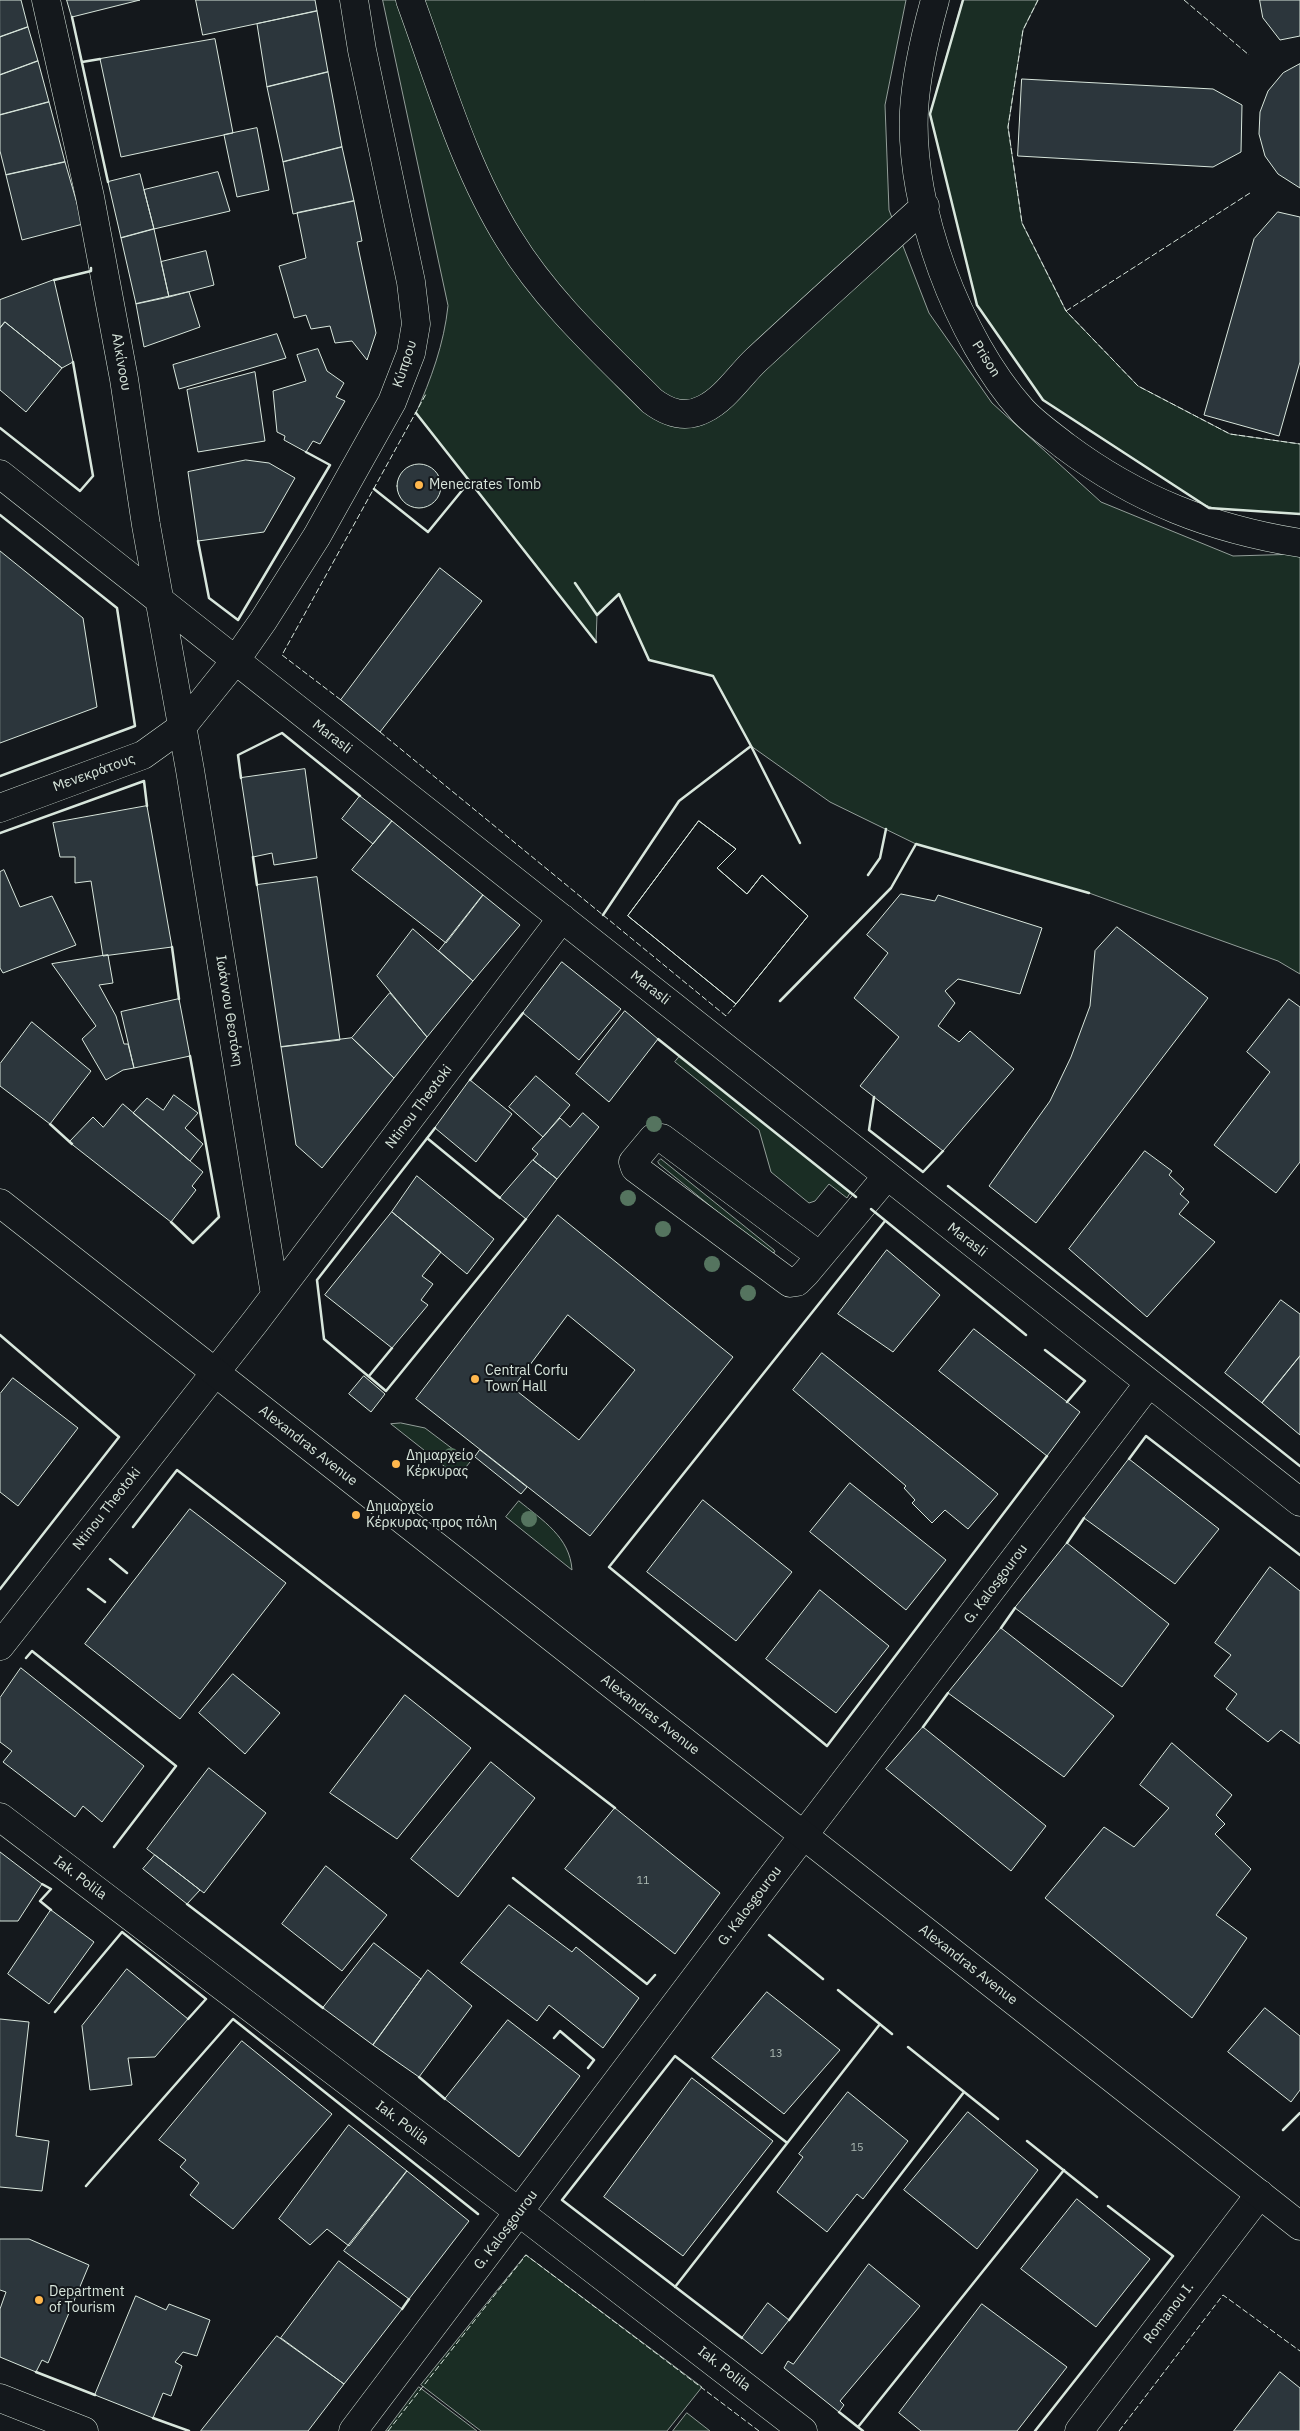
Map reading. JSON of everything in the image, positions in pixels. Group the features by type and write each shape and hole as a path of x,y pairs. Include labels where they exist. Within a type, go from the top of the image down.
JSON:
{"street":[{"name":"Αλκίνοου","path":"46,0 90,197 122,370 182,727"},
{"name":"Κύπρου","path":"182,727 235,660 317,536 392,402 411,353 416,324 411,282 362,50 354,0"},
{"path":"410,0 474,171 508,238 548,294 652,401 663,409 677,414 691,414 705,409 716,401 748,368 924,206"},
{"name":"Prison","path":"935,0 918,72 914,112 917,166 924,206 950,296 968,331 1022,410 1046,432 1083,459 1118,481 1174,510 1234,530 1300,543"},
{"name":"Marasli","path":"0,474 1300,1502"},
{"name":"Μενεκράτους","path":"0,808 143,755 182,727"},
{"name":"Ιωάννου Θεοτόκη","path":"182,727 276,1295"},
{"name":"Ntinou Theotoki","path":"0,1646 276,1295 562,918"},
{"path":"820,1256 662,1138 653,1138 633,1162 635,1168 790,1283 797,1282 820,1256 886,1176"},
{"name":"Alexandras Avenue","path":"0,1203 1300,2226"},
{"name":"G. Kalosgourou","path":"353,2431 1149,1383"},
{"name":"Iak. Polila","path":"0,1817 520,2212 803,2431"},
{"name":"Romanou I.","path":"1078,2431 1260,2194"},
{"path":"0,2398 84,2431"}],"green space":[{"path":"383,0 906,0 885,105 889,210 929,313 992,403 1101,502 1233,556 1300,554 1300,974 1278,961 1089,893 916,844 830,802 751,746 713,676 649,660 619,595 597,615 596,642 416,413 436,361 448,306"},
{"path":"963,0 1038,0 1023,30 1008,127 1022,223 1066,311 1138,386 1230,434 1300,444 1300,514 1209,508 1043,400 977,305 930,114"},
{"path":"680,1056 850,1193 847,1198 829,1184 815,1201 809,1203 771,1172 759,1130 675,1062"},
{"path":"661,1159 775,1252 769,1254 659,1164 658,1162"},
{"path":"401,1423 425,1428 470,1462 458,1477 391,1424"},
{"path":"519,1501 545,1522 560,1539 570,1558 572,1570 506,1517"},
{"path":"526,2255 702,2387 667,2431 481,2431 421,2385"},
{"path":"419,2387 477,2431 386,2431"},
{"path":"687,2413 710,2431 673,2431"}],"building":[{"path":"0,0 21,0 28,27 0,37"},
{"path":"67,0 140,0 72,17"},
{"path":"196,0 315,0 317,11 203,35"},
{"path":"1260,0 1300,0 1300,36 1280,40 1263,18"},
{"path":"317,11 328,72 267,87 257,24"},
{"path":"28,27 38,61 0,75 0,37"},
{"path":"215,39 233,133 121,157 100,59"},
{"path":"38,61 49,102 0,115 0,75"},
{"path":"1300,64 1300,188 1278,174 1265,156 1259,134 1260,112 1268,91 1283,73"},
{"path":"328,72 342,147 283,162 267,87"},
{"path":"1022,79 1213,89 1242,105 1241,152 1213,167 1018,156"},
{"path":"49,102 65,162 6,175 0,151 0,115"},
{"path":"257,128 269,190 237,197 224,135"},
{"path":"342,147 354,201 293,214 283,162"},
{"path":"65,162 83,224 22,240 6,175"},
{"path":"218,172 230,211 154,229 144,190"},
{"path":"140,174 154,229 121,238 108,182"},
{"path":"354,201 362,241 357,242 376,333 367,360 352,341 335,343 330,326 311,329 306,315 294,318 279,266 306,258 297,213"},
{"path":"1278,212 1300,217 1300,362 1279,436 1204,415 1254,239"},
{"path":"154,229 169,297 136,304 121,238"},
{"path":"206,251 214,285 169,297 161,262"},
{"path":"54,280 73,362 62,368 5,322 0,328 0,300"},
{"path":"189,292 200,327 144,347 136,304"},
{"path":"5,322 62,368 26,412 0,390 0,328"},
{"path":"277,334 286,358 179,389 173,365"},
{"path":"318,349 327,371 344,383 336,397 345,401 320,444 313,441 306,452 284,440 285,436 277,432 273,391 306,381 297,355"},
{"path":"255,372 265,441 198,452 187,390"},
{"path":"246,460 269,463 295,478 264,532 198,541 188,472"},
{"name":"Menecrates Tomb","path":"423,464 435,470 440,477 440,495 435,502 428,507 415,508 403,502 398,495 397,482 403,470 410,465"},
{"path":"0,551 83,618 97,707 0,743"},
{"path":"440,568 482,601 380,732 341,700"},
{"path":"305,769 317,858 274,865 272,853 253,857 241,778"},
{"path":"360,796 392,821 373,844 342,819"},
{"path":"147,806 172,947 103,956 91,881 75,883 75,857 60,857 53,823"},
{"path":"392,821 483,895 446,943 352,870"},
{"path":"699,821 736,849 717,868 747,894 762,875 808,916 736,1004 628,916"},
{"path":"699,821 736,849 717,868 747,894 762,875 808,916 736,1004 628,916"},
{"path":"4,870 20,907 52,896 76,945 3,973 0,968 0,872"},
{"path":"317,877 340,1040 281,1047 257,885"},
{"path":"901,894 935,901 938,895 1042,928 1020,994 958,979 945,991 955,1003 938,1026 959,1042 970,1031 1014,1069 943,1151 860,1086 899,1037 854,998 888,953 867,935"},
{"path":"483,895 520,925 473,981 439,951"},
{"path":"1117,927 1208,998 1036,1223 989,1186 1050,1101 1071,1057 1090,1006 1095,951"},
{"path":"413,929 473,981 427,1037 377,976"},
{"path":"108,955 113,983 99,985 116,1016 124,1044 128,1044 134,1068 123,1070 106,1080 82,1039 96,1026 52,964"},
{"path":"562,962 621,1009 579,1060 523,1013"},
{"path":"390,993 427,1037 394,1078 352,1038"},
{"path":"179,999 190,1056 134,1068 121,1012"},
{"path":"1289,999 1300,1007 1300,1162 1276,1193 1214,1145 1270,1072 1247,1052"},
{"path":"625,1011 658,1039 609,1102 576,1074"},
{"path":"32,1022 91,1071 50,1124 0,1086 0,1064"},
{"path":"352,1038 394,1078 322,1168 296,1145 281,1047"},
{"path":"536,1076 570,1105 543,1137 509,1107"},
{"path":"470,1080 512,1114 476,1162 435,1128"},
{"path":"174,1095 198,1113 185,1128 203,1144 190,1161 133,1113 147,1098 163,1110"},
{"path":"123,1104 203,1172 192,1186 196,1190 171,1222 69,1142 93,1117 103,1127"},
{"path":"583,1113 599,1127 557,1179 533,1160 538,1154 532,1149 560,1118 570,1127"},
{"path":"1145,1151 1172,1171 1169,1175 1184,1189 1180,1194 1189,1202 1179,1214 1215,1242 1147,1317 1069,1249"},
{"path":"533,1160 557,1179 526,1219 500,1198"},
{"path":"417,1176 494,1239 467,1274 392,1212"},
{"path":"392,1212 441,1252 422,1276 433,1284 421,1300 428,1305 392,1348 325,1295"},
{"name":"Central Corfu Town Hall","path":"558,1215 733,1357 590,1536 416,1399","holes":["568,1315 635,1370 579,1440 513,1388"]},
{"path":"887,1250 940,1295 893,1352 838,1314"},
{"path":"1281,1300 1300,1314 1300,1356 1262,1403 1225,1373"},
{"path":"974,1329 1080,1412 1047,1456 939,1371"},
{"path":"822,1353 998,1494 968,1529 945,1510 932,1523 912,1503 915,1500 904,1488 906,1486 793,1390"},
{"path":"1300,1356 1300,1435 1262,1403"},
{"path":"364,1376 385,1394 371,1412 349,1394"},
{"path":"13,1378 78,1428 18,1506 0,1492 0,1394"},
{"path":"480,1450 527,1487 521,1494 475,1457"},
{"path":"1129,1459 1219,1529 1175,1584 1084,1518"},
{"path":"850,1483 946,1560 906,1610 810,1532"},
{"path":"703,1500 792,1572 736,1641 647,1572"},
{"path":"190,1509 286,1583 180,1719 85,1644"},
{"path":"1067,1543 1169,1624 1122,1687 1015,1608"},
{"path":"1270,1567 1300,1591 1300,1744 1281,1730 1268,1742 1226,1709 1237,1694 1214,1676 1231,1655 1215,1643"},
{"path":"820,1590 889,1646 836,1713 766,1659"},
{"path":"1001,1628 1114,1716 1064,1777 948,1693"},
{"path":"21,1668 144,1766 102,1822 83,1806 75,1817 3,1762 12,1751 0,1742 0,1698"},
{"path":"233,1674 280,1713 245,1754 199,1713"},
{"path":"405,1695 471,1748 397,1839 330,1793"},
{"path":"923,1727 1046,1826 1011,1871 886,1769"},
{"path":"1172,1743 1232,1795 1216,1815 1225,1824 1215,1834 1251,1869 1216,1915 1247,1938 1192,2018 1045,1898 1104,1827 1134,1847 1169,1808 1140,1785"},
{"path":"491,1762 535,1798 458,1897 411,1859"},
{"path":"209,1768 266,1813 204,1893 147,1849"},
{"path":"615,1808 720,1893 675,1954 565,1869"},
{"path":"0,1852 42,1884 18,1921 0,1921"},
{"path":"155,1855 200,1890 187,1904 143,1869"},
{"path":"326,1866 387,1915 342,1971 282,1924"},
{"path":"509,1905 572,1952 576,1947 639,1998 603,2048 549,2005 537,2021 461,1963"},
{"path":"51,1910 94,1942 49,2004 8,1974"},
{"path":"374,1943 421,1979 373,2045 323,2008"},
{"path":"127,1969 188,2019 155,2057 128,2058 132,2085 90,2090 82,2026"},
{"path":"428,1970 472,2006 419,2077 373,2045"},
{"path":"767,1992 840,2050 784,2114 712,2058"},
{"path":"1265,2008 1300,2036 1300,2090 1291,2102 1228,2052"},
{"path":"0,2019 29,2022 16,2136 49,2141 42,2191 0,2187"},
{"path":"508,2020 580,2076 519,2157 445,2099"},
{"path":"242,2041 332,2114 233,2229 190,2195 199,2183 180,2167 186,2160 159,2140"},
{"path":"692,2078 773,2141 683,2256 604,2197"},
{"path":"848,2092 908,2141 863,2199 857,2194 827,2232 777,2192 803,2157 799,2154"},
{"path":"968,2112 1038,2170 977,2249 904,2190"},
{"path":"349,2125 407,2171 349,2246 327,2229 310,2245 279,2219"},
{"path":"407,2171 469,2221 409,2299 344,2251"},
{"path":"1077,2199 1150,2259 1096,2327 1021,2269"},
{"name":"Department of Tourism","path":"0,2239 29,2239 89,2265 48,2363 42,2360 36,2372 0,2357 0,2309 6,2292 0,2290"},
{"path":"339,2261 402,2309 344,2384 281,2338"},
{"path":"869,2264 920,2306 840,2401 844,2405 839,2412 784,2368 788,2361 793,2364"},
{"path":"136,2296 166,2310 169,2304 210,2320 197,2356 183,2352 175,2362 182,2366 171,2396 163,2393 153,2418 95,2395"},
{"path":"768,2303 789,2320 762,2354 742,2338"},
{"path":"982,2304 1067,2367 1017,2431 921,2431 899,2413"},
{"path":"277,2336 344,2384 308,2431 201,2431"},
{"path":"1280,2372 1300,2388 1300,2431 1234,2431"}],"fence":[{"path":"1038,0 1023,30 1008,127 1022,223 1066,311 1138,386 1230,434 1300,444"},
{"path":"1184,0 1249,55"},
{"path":"1066,311 1250,193"},
{"path":"341,700 282,655 426,394"},
{"path":"380,732 726,1016 736,1004"},
{"path":"388,2431 526,2255 759,2431"},
{"path":"1119,2431 1223,2295 1300,2351"}],"wall":[{"path":"963,0 930,114 977,305 1043,400 1209,508 1300,514"},
{"path":"72,17 108,182"},
{"path":"82,62 100,59"},
{"path":"54,280 91,271 91,268"},
{"path":"0,428 80,491 93,476 73,362"},
{"path":"416,413 596,642"},
{"path":"198,541 209,598 238,620 330,465 306,452"},
{"path":"374,489 428,532 469,482"},
{"path":"0,515 117,608 135,726 0,776"},
{"path":"575,583 597,615 619,594 649,660 713,676 800,843"},
{"path":"241,778 238,755 282,733 360,796"},
{"path":"603,915 679,801 751,746"},
{"path":"0,833 144,781 147,806"},
{"path":"868,875 880,858 886,829"},
{"path":"780,1001 891,888 916,844 1089,893"},
{"path":"253,857 257,885"},
{"path":"172,947 179,999"},
{"path":"470,1080 523,1013"},
{"path":"658,1039 856,1197"},
{"path":"171,1222 193,1243 219,1217 190,1056"},
{"path":"874,1097 869,1130 923,1172 943,1151"},
{"path":"50,1124 72,1144"},
{"path":"435,1128 317,1280 324,1339 386,1391 526,1219"},
{"path":"427,1138 500,1198"},
{"path":"948,1186 1300,1466"},
{"path":"871,1209 1026,1335"},
{"path":"885,1221 609,1567 827,1746 1047,1456"},
{"path":"0,1335 119,1437 0,1589"},
{"path":"369,1376 392,1348"},
{"path":"1045,1350 1085,1381 1067,1402"},
{"path":"1129,1459 1146,1436 1300,1555"},
{"path":"133,1527 177,1470 615,1808"},
{"path":"1067,1543 1084,1518"},
{"path":"110,1559 127,1573"},
{"path":"88,1589 105,1602"},
{"path":"1001,1628 1015,1608"},
{"path":"26,1658 32,1651 176,1766 114,1847"},
{"path":"923,1727 948,1693"},
{"path":"513,1878 647,1984 655,1975"},
{"path":"42,1884 51,1889 40,1901 51,1910"},
{"path":"187,1904 323,2008"},
{"path":"55,2012 122,1932 206,1999 188,2019"},
{"path":"769,1935 823,1979"},
{"path":"838,1990 892,2034"},
{"path":"86,2186 233,2019 478,2214"},
{"path":"675,2287 880,2024"},
{"path":"554,2038 560,2031 594,2060 588,2068"},
{"path":"908,2047 998,2119"},
{"path":"742,2338 562,2200 675,2056 786,2142"},
{"path":"419,2077 445,2099"},
{"path":"789,2320 964,2092"},
{"path":"1283,2130 1300,2113"},
{"path":"1027,2141 1097,2197"},
{"path":"858,2427 1064,2170"},
{"path":"1035,2431 1173,2256 1108,2206"},
{"path":"402,2309 409,2299"},
{"path":"36,2372 95,2395"},
{"path":"839,2412 863,2431"},
{"path":"153,2418 189,2431"}],"place":[{"name":"Menecrates Tomb","path":"419,485"},
{"name":"Central Corfu Town Hall","path":"475,1379"},
{"name":"Δημαρχείο Κέρκυρας","path":"396,1464"},
{"name":"Δημαρχείο Κέρκυρας προς πόλη","path":"356,1515"},
{"name":"Department of Tourism","path":"39,2300"}]}
